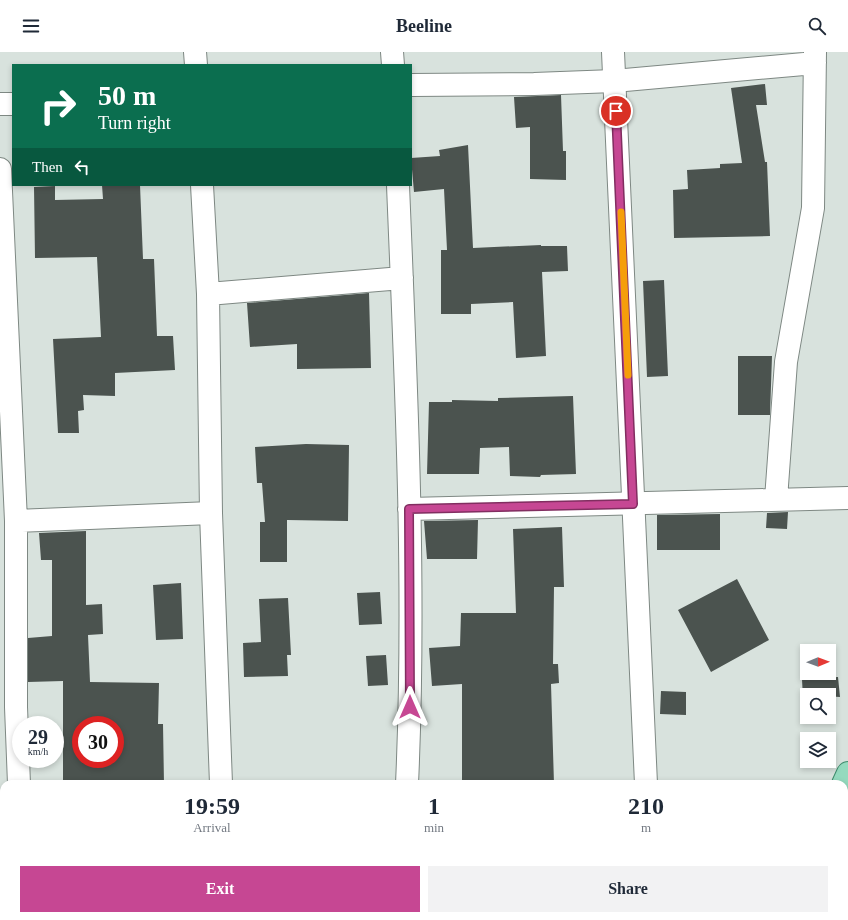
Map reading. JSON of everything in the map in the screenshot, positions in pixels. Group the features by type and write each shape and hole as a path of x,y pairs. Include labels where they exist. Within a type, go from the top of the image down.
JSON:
{"street":[{"path":"195,52 196,64"},
{"path":"392,52 393,64"},
{"path":"613,52 646,780"},
{"path":"412,85 534,84 614,81 815,58 813,208 786,362 776,499"},
{"path":"0,104 12,104"},
{"path":"0,169 2,272 16,521 8,708 18,780"},
{"path":"202,186 208,294 211,512 222,780"},
{"path":"398,186 409,509 410,707 407,780"},
{"path":"208,294 402,278"},
{"path":"409,509 848,498"},
{"path":"16,521 211,512"}],"building":[{"path":"765,84 767,105 756,105 765,162 767,162 770,236 674,238 673,190 688,189 687,170 720,168 720,164 742,163 731,88"},
{"path":"561,95 563,151 566,151 566,180 530,179 530,127 516,128 514,97"},
{"path":"468,145 473,248 541,245 567,246 568,271 542,272 546,356 516,358 513,302 471,304 471,314 441,314 441,250 447,250 444,189 414,192 412,169 412,158 440,156 439,150"},
{"path":"55,186 55,200 103,199 102,186 140,186 143,259 154,259 157,336 173,336 175,370 115,373 115,396 83,395 84,410 78,411 79,433 58,433 53,339 101,337 97,257 35,258 34,187"},
{"path":"664,280 668,376 647,377 643,281"},
{"path":"369,293 371,368 297,369 297,344 250,347 247,303"},
{"path":"738,356 772,356 770,415 738,415"},
{"path":"573,396 576,474 541,475 540,477 510,476 509,447 480,448 479,474 427,474 429,402 452,402 452,400 498,401 498,398"},
{"path":"306,444 349,445 348,521 287,520 287,562 260,562 260,522 265,522 262,483 257,483 255,447"},
{"path":"788,512 787,529 766,528 767,513"},
{"path":"720,514 720,550 657,550 657,515"},
{"path":"478,520 477,559 427,559 424,521"},
{"path":"562,527 564,587 554,587 553,664 558,664 559,683 551,684 554,780 462,780 462,684 432,686 429,648 460,646 461,613 516,613 513,529"},
{"path":"86,531 86,605 102,604 103,634 88,635 90,682 159,683 158,724 163,724 164,780 63,780 63,681 28,682 28,638 52,636 52,560 41,560 39,533"},
{"path":"737,579 769,640 711,672 678,610"},
{"path":"181,583 183,639 156,640 153,585"},
{"path":"380,592 382,624 359,625 357,593"},
{"path":"288,598 291,655 287,655 288,676 244,677 243,643 261,642 259,599"},
{"path":"386,655 388,685 368,686 366,656"},
{"path":"836,677 838,677 840,697 836,697 836,688 802,688 802,680 836,680"},
{"path":"661,691 686,692 686,715 660,714"}],"slow traffic":[{"path":"621,212 628,375"}],"route":[{"path":"410,707 409,509 633,504 616,111"}]}
